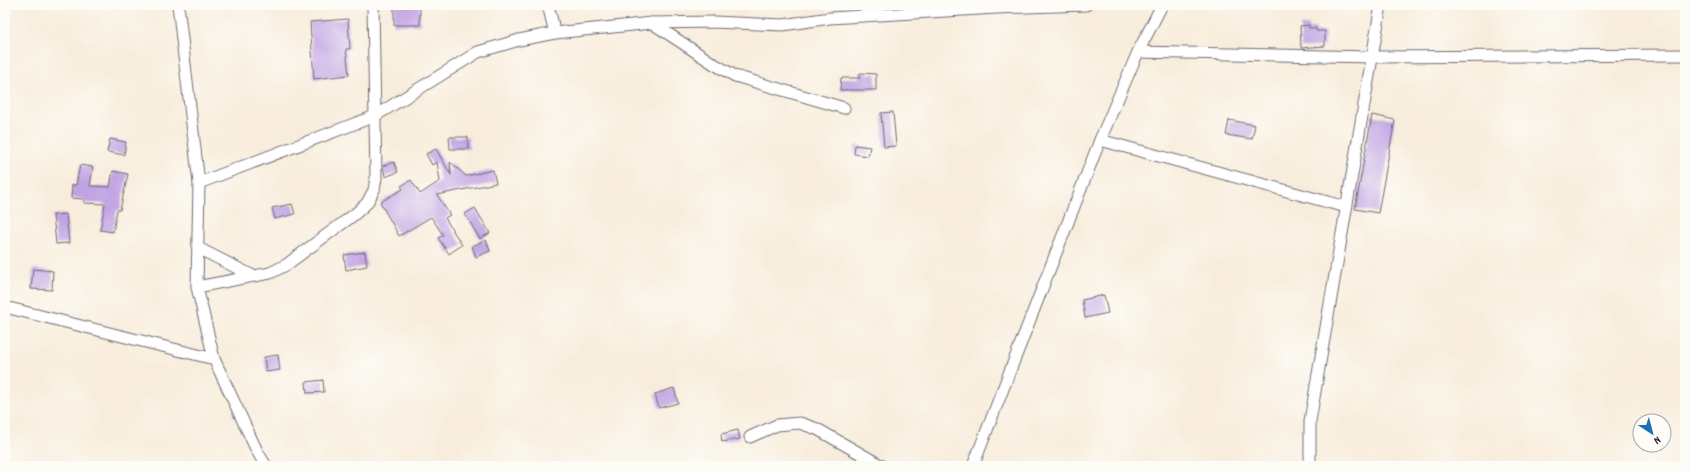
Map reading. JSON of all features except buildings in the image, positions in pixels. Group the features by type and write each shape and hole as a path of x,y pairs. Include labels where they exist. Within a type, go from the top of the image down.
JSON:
{"street":[{"path":"178,5 200,182 197,287 214,359 257,451 266,466"},
{"path":"197,287 270,273 286,265 355,214 367,203 374,190 376,178 373,5"},
{"path":"548,5 555,33"},
{"path":"200,182 375,116 478,52 519,40 555,33 652,23 714,22 783,25 830,18 996,8 1086,5"},
{"path":"973,466 1100,140 1138,52 1162,5"},
{"path":"1310,466 1310,421 1382,5"},
{"path":"652,23 735,76 844,108"},
{"path":"1138,52 1373,57 1685,55"},
{"path":"1100,140 1346,207"},
{"path":"198,248 253,276"},
{"path":"5,307 214,359"},
{"path":"750,437 777,425 800,423 817,429 882,466"}]}
